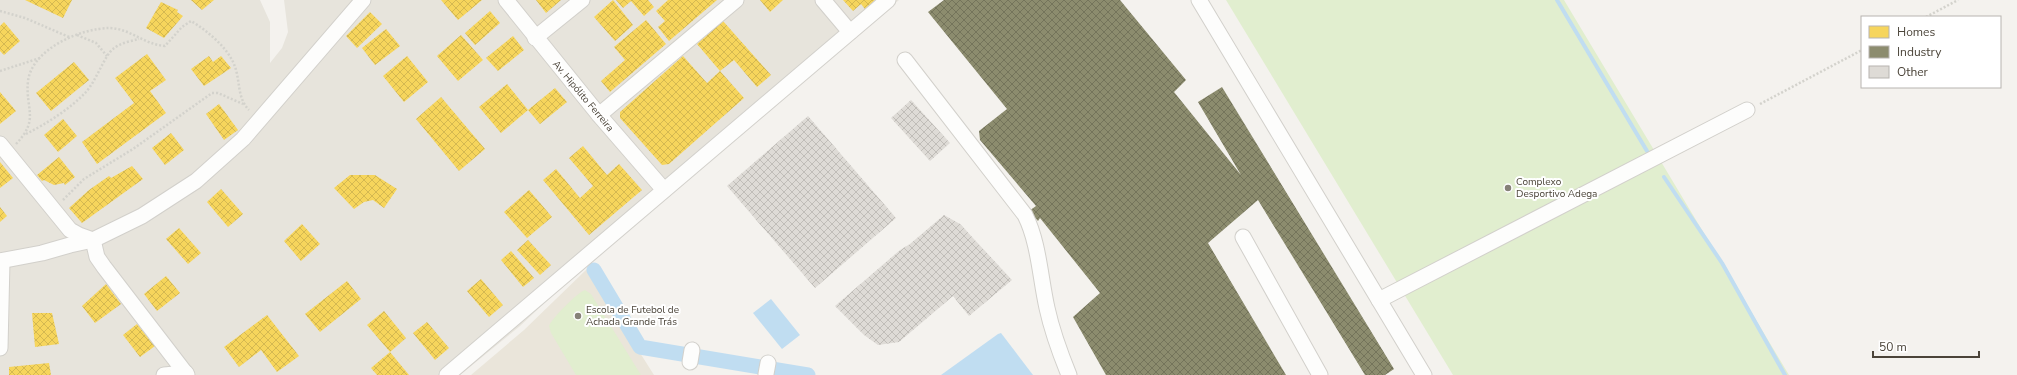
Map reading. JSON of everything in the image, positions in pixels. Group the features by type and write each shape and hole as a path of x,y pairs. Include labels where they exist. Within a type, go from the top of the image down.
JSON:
{"street":[{"path":"0,348 1,261 42,253 93,240 142,216 196,181 228,154 263,118 363,0"},
{"name":"Av. Hipólito Ferreira","path":"506,0 535,38 599,115 664,190"},
{"path":"535,38 582,0"},
{"path":"599,115 736,0"},
{"path":"823,0 850,32"},
{"path":"447,375 888,0"},
{"path":"1199,0 1424,375"},
{"path":"905,60 1025,215 1032,228 1047,308 1057,346 1069,375"},
{"path":"1379,300 1747,110"},
{"path":"4,148 70,230 79,236 93,240"},
{"path":"1242,237 1320,375"},
{"path":"93,240 97,257 104,267 187,374"},
{"path":"164,375 187,374"}],"path":[{"path":"1928,16 1958,0"},
{"path":"0,11 25,18 69,37"},
{"path":"25,135 30,124 29,76 31,69 40,58 69,37 95,30 116,29 125,31 152,45 164,46 182,27 190,21 198,25 223,46 236,69 244,104 248,110 263,118"},
{"path":"77,35 96,43 107,56"},
{"path":"4,148 58,114 86,92 97,78 107,56 113,49 139,38"},
{"path":"1747,110 1861,51"},
{"path":"0,71 40,58"},
{"path":"54,209 84,179 133,149 212,93 218,93 244,104"}],"shaded area":[{"path":"0,0 260,0 270,22 270,63 282,48 288,32 284,0 899,0 588,262 520,326 460,375 0,375"},
{"name":"Escola de Futebol de Achada Grande Trás","path":"587,269 654,375 471,375 524,330"}],"green space":[{"name":"Complexo Desportivo Adega","path":"1226,0 1564,0 1789,375 1453,375"},
{"path":"585,290 591,294 641,375 576,375 551,333 549,326 565,306"}],"water":[{"path":"771,299 800,335 782,349 753,313"},
{"path":"1001,333 1033,375 941,375 998,334"}],"building: Homes":[{"path":"25,0 72,0 63,18"},
{"path":"191,0 214,0 202,10"},
{"path":"441,0 482,0 458,20"},
{"path":"536,0 561,0 546,13"},
{"path":"613,0 633,25 615,41 594,17"},
{"path":"616,0 648,0 654,7 644,16 631,1 623,8"},
{"path":"668,0 717,0 669,41 658,27 665,21 656,11"},
{"path":"760,0 783,0 770,12"},
{"path":"843,0 875,0 865,9 861,4 853,11"},
{"path":"161,2 178,10 177,12 183,16 164,38 146,28"},
{"path":"490,11 500,23 475,45 465,33"},
{"path":"370,12 382,24 357,48 346,36"},
{"path":"646,20 666,44 610,92 601,81 625,60 614,47"},
{"path":"723,21 771,75 757,87 734,60 720,71 697,44"},
{"path":"4,22 20,41 4,55 0,51 0,26"},
{"path":"386,29 400,46 375,65 362,48"},
{"path":"461,35 483,60 458,81 437,56"},
{"path":"513,36 524,50 498,71 486,58"},
{"path":"147,54 166,80 150,91 166,113 97,164 82,142 134,103 115,78"},
{"path":"209,56 213,62 221,56 231,68 204,86 191,69"},
{"path":"407,56 428,82 404,102 383,76"},
{"path":"683,56 707,83 720,71 744,98 669,164 662,165 620,118 620,112"},
{"path":"74,62 89,80 51,111 36,93"},
{"path":"507,84 528,110 501,133 479,107"},
{"path":"555,88 567,102 540,124 528,110"},
{"path":"0,92 16,111 0,124"},
{"path":"441,97 485,149 459,171 416,119"},
{"path":"219,104 238,130 224,140 206,114"},
{"path":"63,119 77,136 58,152 44,135"},
{"path":"171,133 184,150 165,165 152,148"},
{"path":"583,146 607,175 619,164 642,190 589,235 543,180 556,169 580,198 593,186 569,158"},
{"path":"59,157 75,177 65,185 64,183 54,185 44,180 42,181 37,175"},
{"path":"0,162 13,178 0,188"},
{"path":"132,166 143,179 82,223 69,208 89,190 109,176 111,178"},
{"path":"350,175 375,175 397,189 384,208 373,200 364,202 354,209 334,188"},
{"path":"221,189 243,214 228,227 207,202"},
{"path":"529,190 552,217 527,238 504,212"},
{"path":"0,207 7,216 0,222"},
{"path":"302,224 320,244 301,261 284,241"},
{"path":"179,228 201,253 188,264 166,239"},
{"path":"528,240 551,265 540,275 517,250"},
{"path":"511,251 534,278 523,287 501,260"},
{"path":"166,276 180,293 157,311 144,294"},
{"path":"481,279 503,305 489,317 467,291"},
{"path":"347,281 361,299 320,332 305,314"},
{"path":"106,284 121,304 95,323 82,306"},
{"path":"384,311 406,338 390,352 367,325"},
{"path":"32,313 52,313 59,344 35,347"},
{"path":"267,315 299,356 277,372 261,350 239,367 224,347"},
{"path":"427,322 449,348 435,360 413,333"},
{"path":"137,324 155,346 140,357 123,335"},
{"path":"390,352 409,375 377,375 371,368"},
{"path":"49,363 51,375 9,375 9,367"}],"building: Industry":[{"path":"944,0 1120,0 1186,80 1174,92 1241,175 1198,102 1222,87 1394,369 1385,375 1365,375 1258,200 1208,243 1286,375 1106,375 1073,317 1100,293 1040,218 1038,221 1029,211 1036,206 980,140 979,131 1007,109 928,12"}],"building: Other":[{"path":"911,100 950,143 930,161 891,118"},
{"path":"808,116 896,218 815,288 727,186"},
{"path":"944,215 960,224 1012,280 969,316 953,296 899,342 878,345 864,335 835,306 900,250 910,244"}],"waterway":[{"path":"1557,0 1647,151"},
{"path":"1664,177 1722,263 1785,375"},
{"path":"594,270 640,347 808,375"}],"place":[{"name":"Complexo Desportivo Adega","path":"1508,188"},
{"name":"Escola de Futebol de Achada Grande Trás","path":"578,316"}]}
